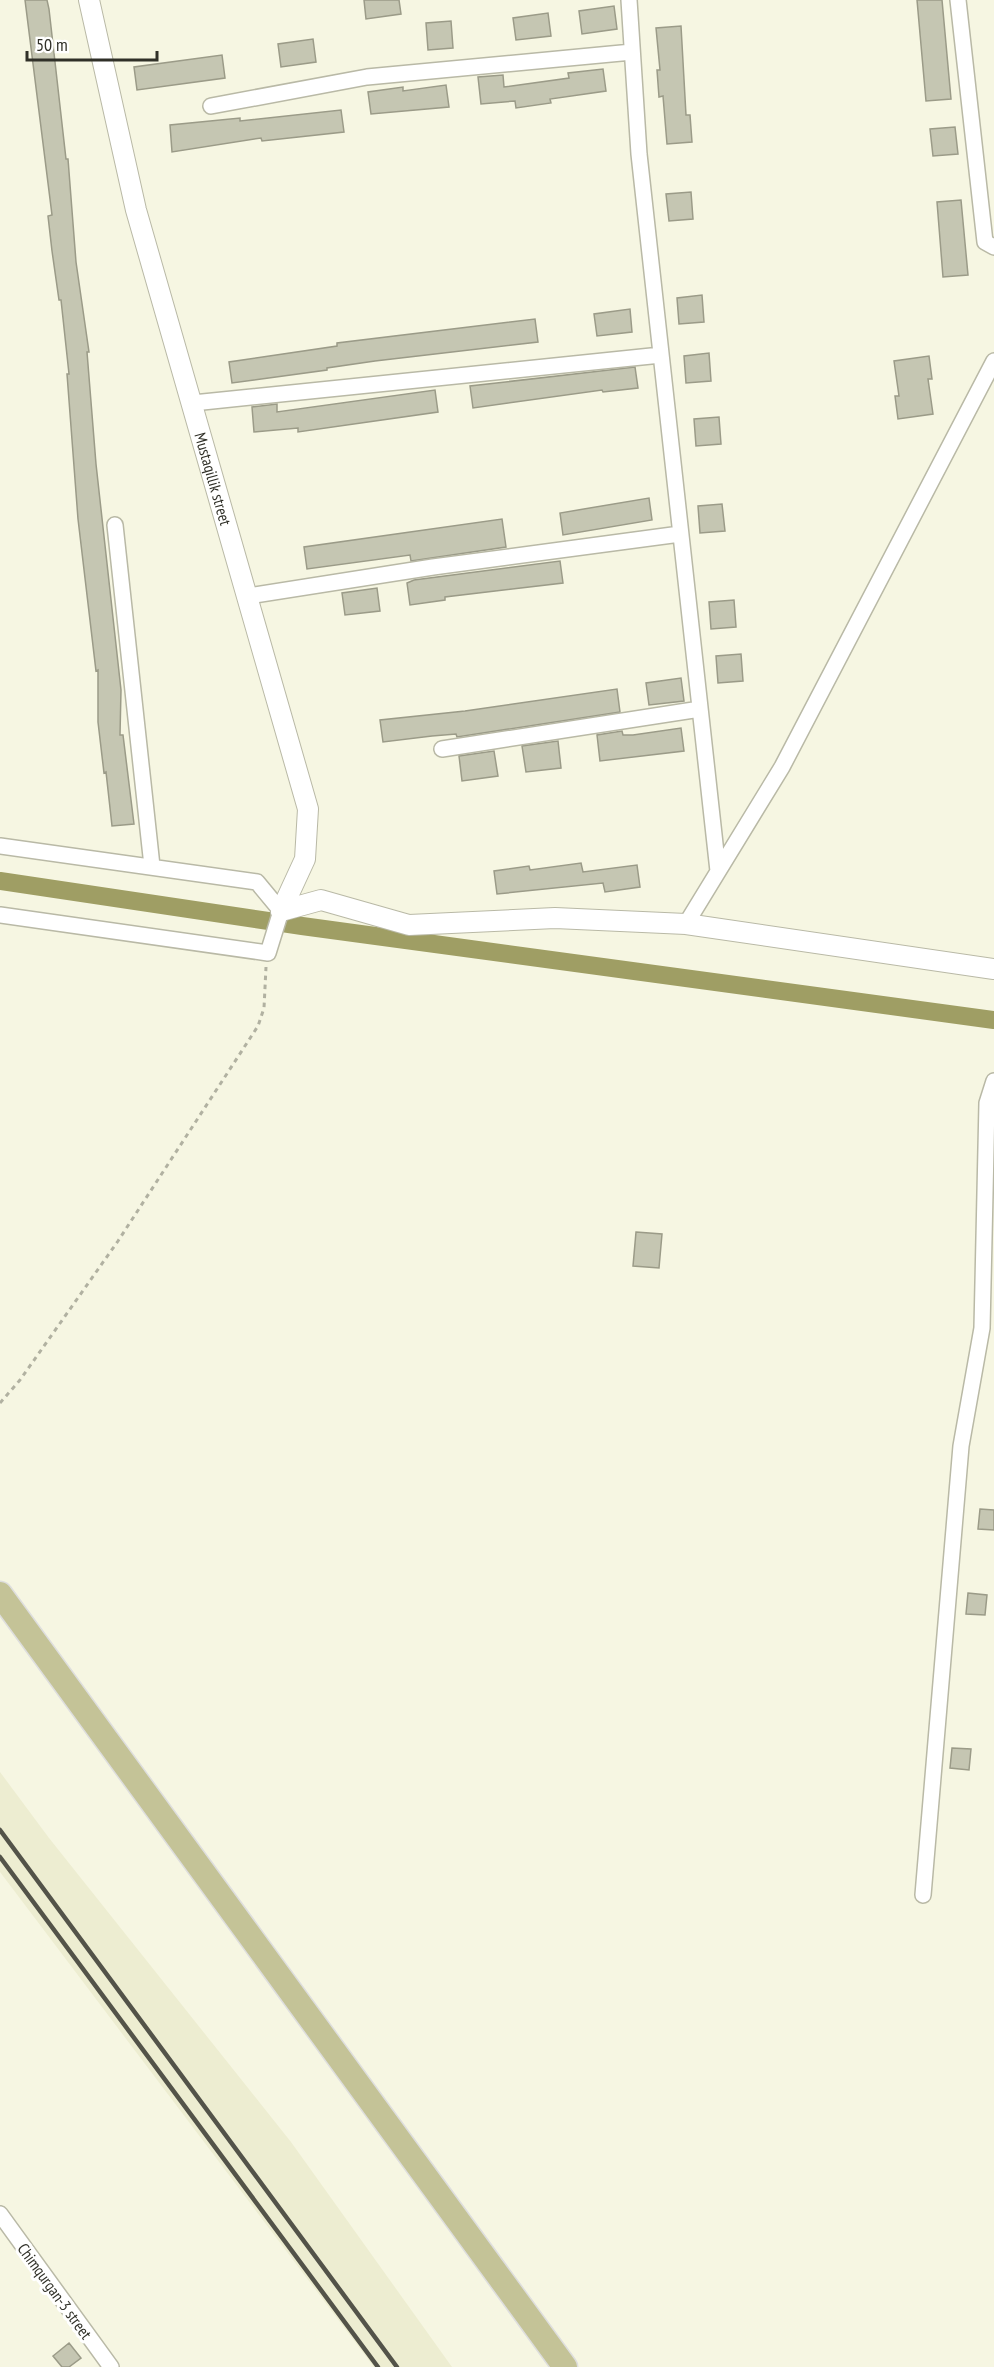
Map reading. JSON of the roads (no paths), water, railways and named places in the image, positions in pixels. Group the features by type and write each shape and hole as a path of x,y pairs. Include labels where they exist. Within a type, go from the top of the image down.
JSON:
{"main road":[{"path":"0,1594 565,2367"}],"street":[{"name":"Mustaqillik street","path":"0,915 268,953 281,911 305,859 309,809 136,210 89,0"},
{"path":"629,0 639,154 718,871"},
{"path":"958,0 985,242 994,247"},
{"path":"211,106 367,77 632,52"},
{"path":"193,403 661,355"},
{"path":"686,924 782,767 994,361"},
{"path":"115,525 152,866"},
{"path":"249,596 433,567 680,534"},
{"path":"442,749 700,709"},
{"path":"0,846 257,882 281,911 321,900 409,925 555,918 686,924 994,969"},
{"path":"923,1894 962,1446 982,1328 987,1103 994,1081"},
{"name":"Chimqurgan-3 street","path":"0,2214 111,2367"}],"waterway":[{"path":"0,881 302,926 994,1020"}],"railway":[{"path":"0,1830 397,2367"},
{"path":"0,1857 378,2367"}]}
